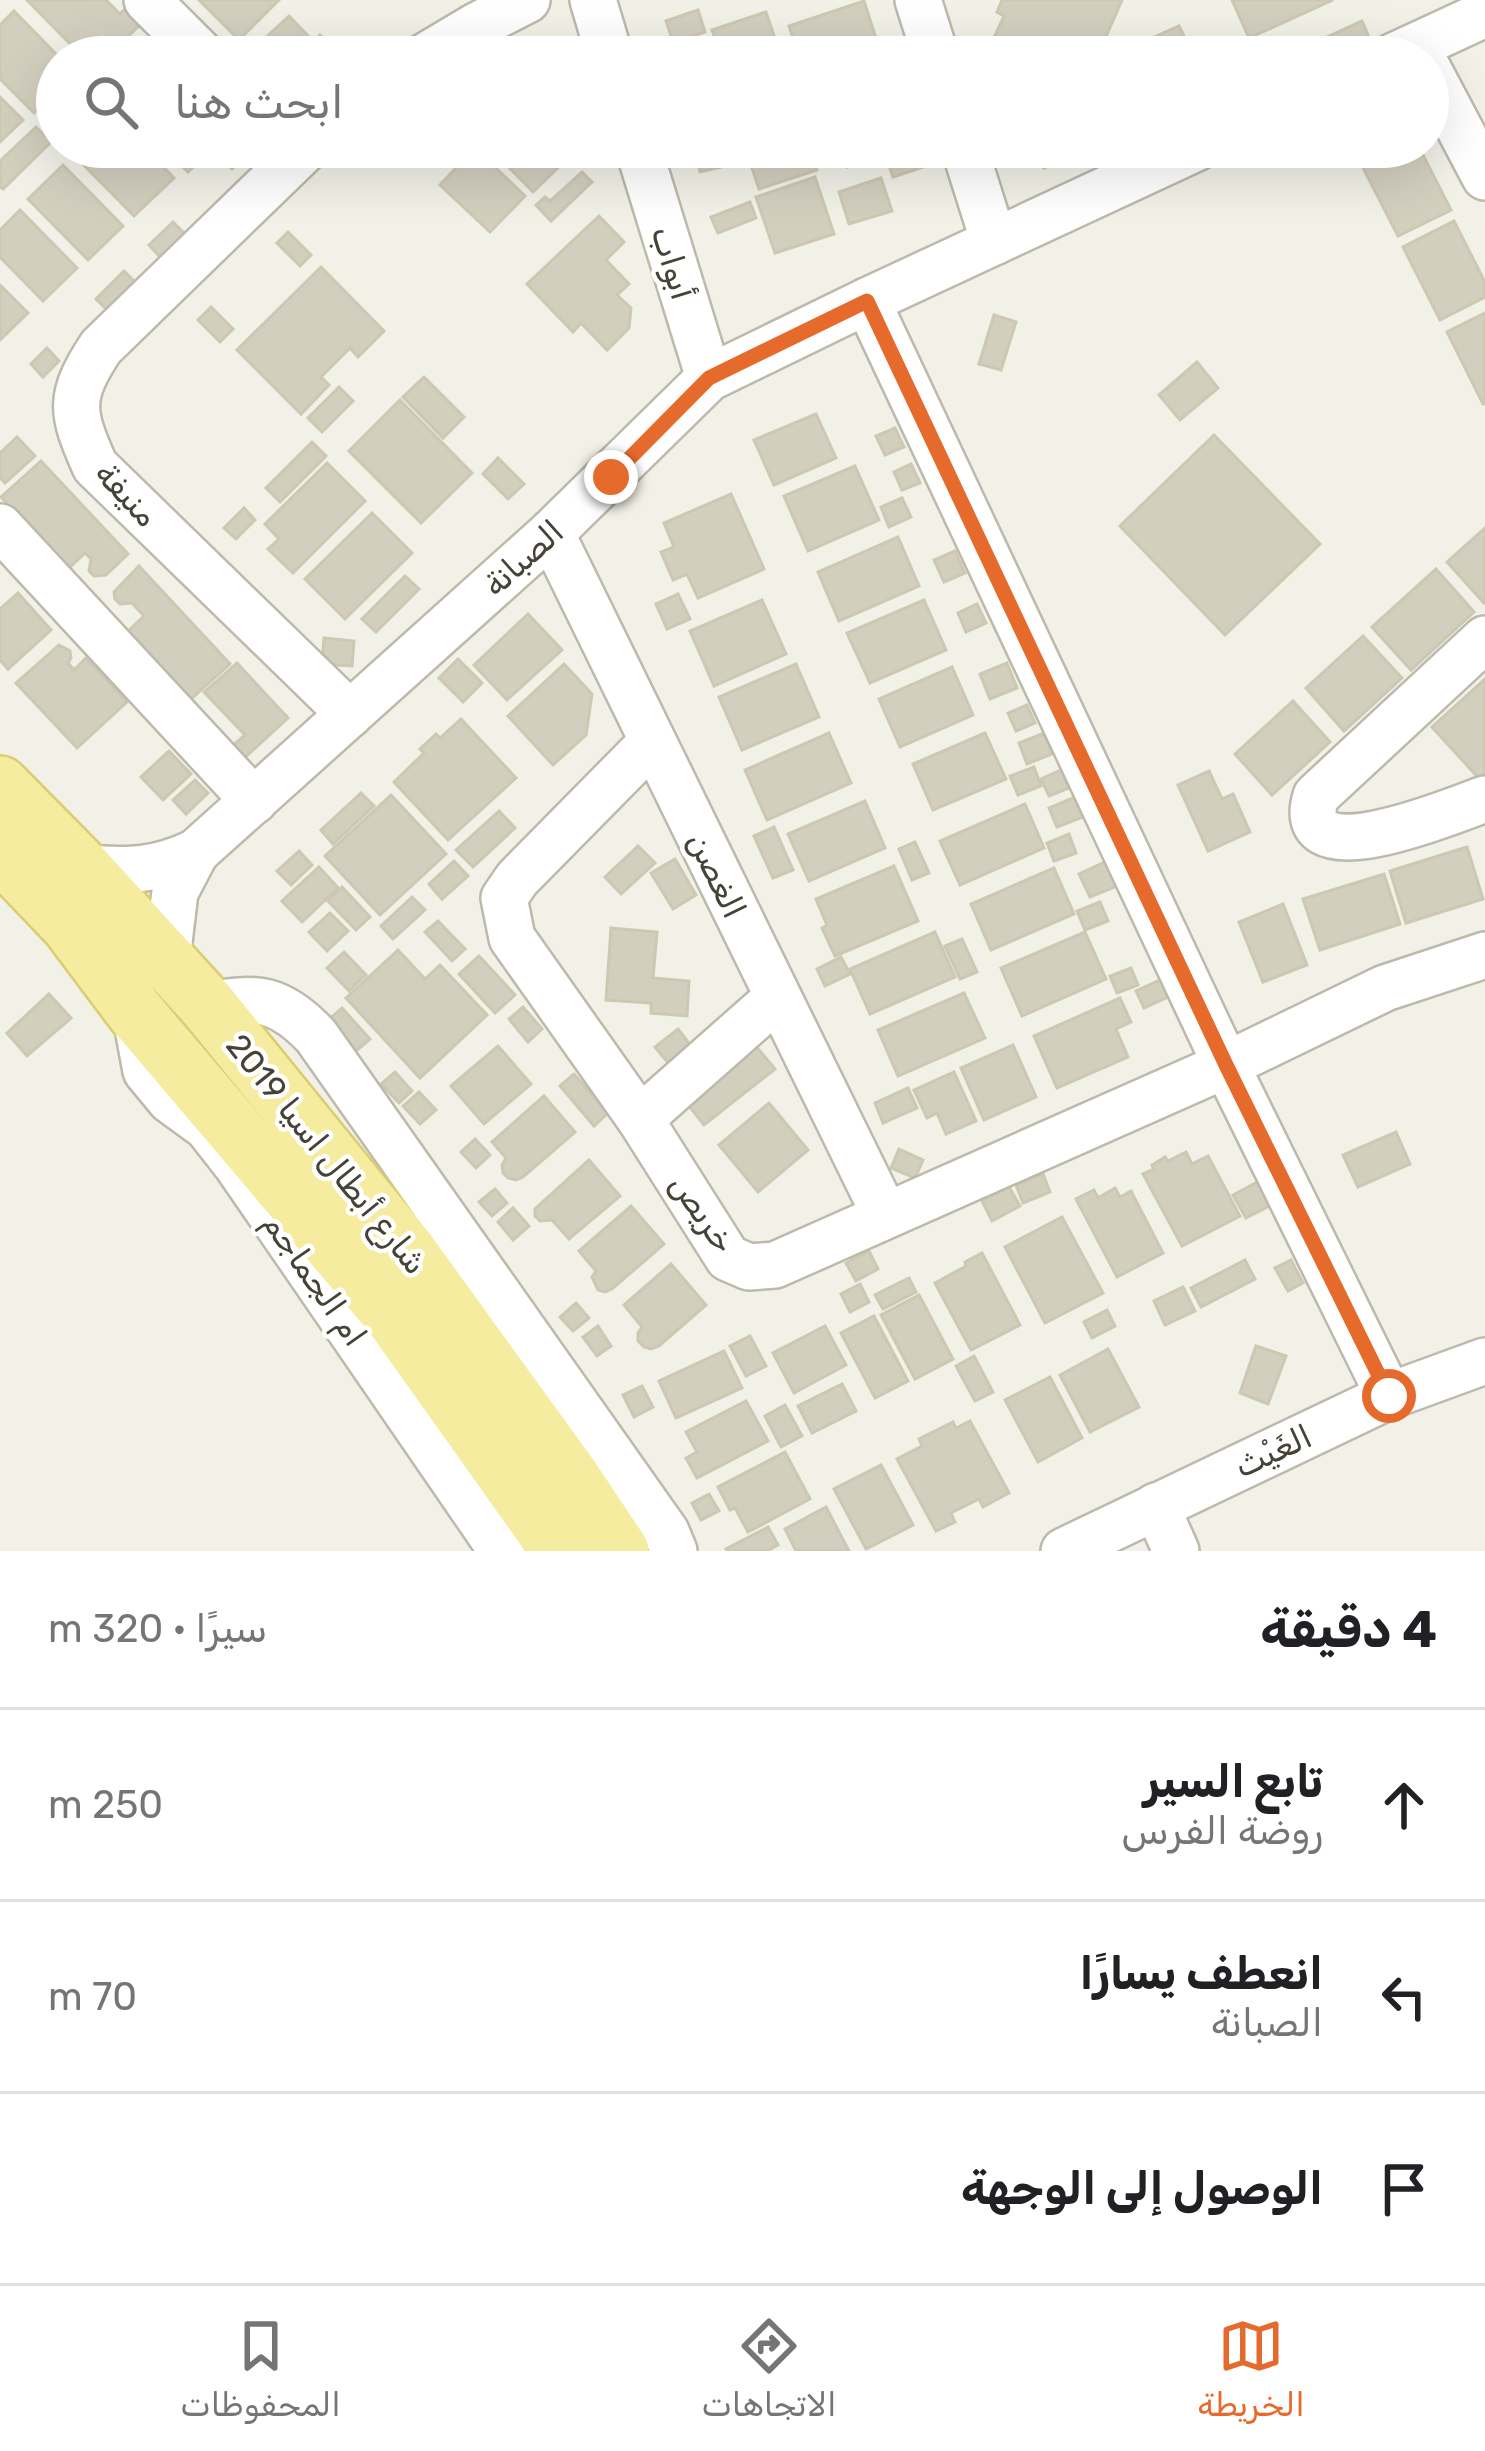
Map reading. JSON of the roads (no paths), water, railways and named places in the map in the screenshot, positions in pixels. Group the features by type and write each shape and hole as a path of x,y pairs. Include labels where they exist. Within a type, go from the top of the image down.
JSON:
{"main road":[{"name":"شارع أبطال اسيا 2019","path":"0,785 167,959 407,1251 620,1551"},
{"name":"شارع أبطال اسيا 2019","path":"0,852 69,925 135,1012 393,1316 560,1551"},
{"path":"0,881 69,925"}],"street":[{"path":"147,0 183,36"},
{"path":"459,36 527,0"},
{"path":"593,0 604,36"},
{"path":"918,0 929,36"},
{"path":"1449,36 1485,14"},
{"path":"1449,116 1485,177"},
{"name":"منيفة","path":"281,168 101,347 76,392 76,415 95,466 350,714"},
{"name":"أبواب","path":"644,168 709,378"},
{"path":"971,168 994,242"},
{"name":"الصبانة","path":"82,868 135,872 196,852 551,533 709,378 1153,168"},
{"path":"867,301 1226,1065 1389,1396"},
{"path":"0,526 254,801"},
{"name":"الغصن","path":"551,533 884,1215"},
{"path":"1485,639 1316,796 1312,810 1317,826 1331,835 1350,838 1372,836 1485,799"},
{"name":"خريص","path":"652,742 517,879 504,898 512,938 640,1120 728,1258 748,1267 776,1265 1226,1065 1385,988 1485,955"},
{"name":"الصبانة","path":"167,959 175,892 196,852"},
{"path":"640,1120 778,998"},
{"path":"208,1006 237,999 272,1004 316,1036 666,1532 674,1551"},
{"name":"ام الجماجم","path":"135,1012 146,1070 170,1100 207,1126 236,1164 502,1551"},
{"name":"الغَيْث","path":"1064,1551 1389,1396 1485,1360"},
{"path":"1156,1506 1176,1551"}]}
